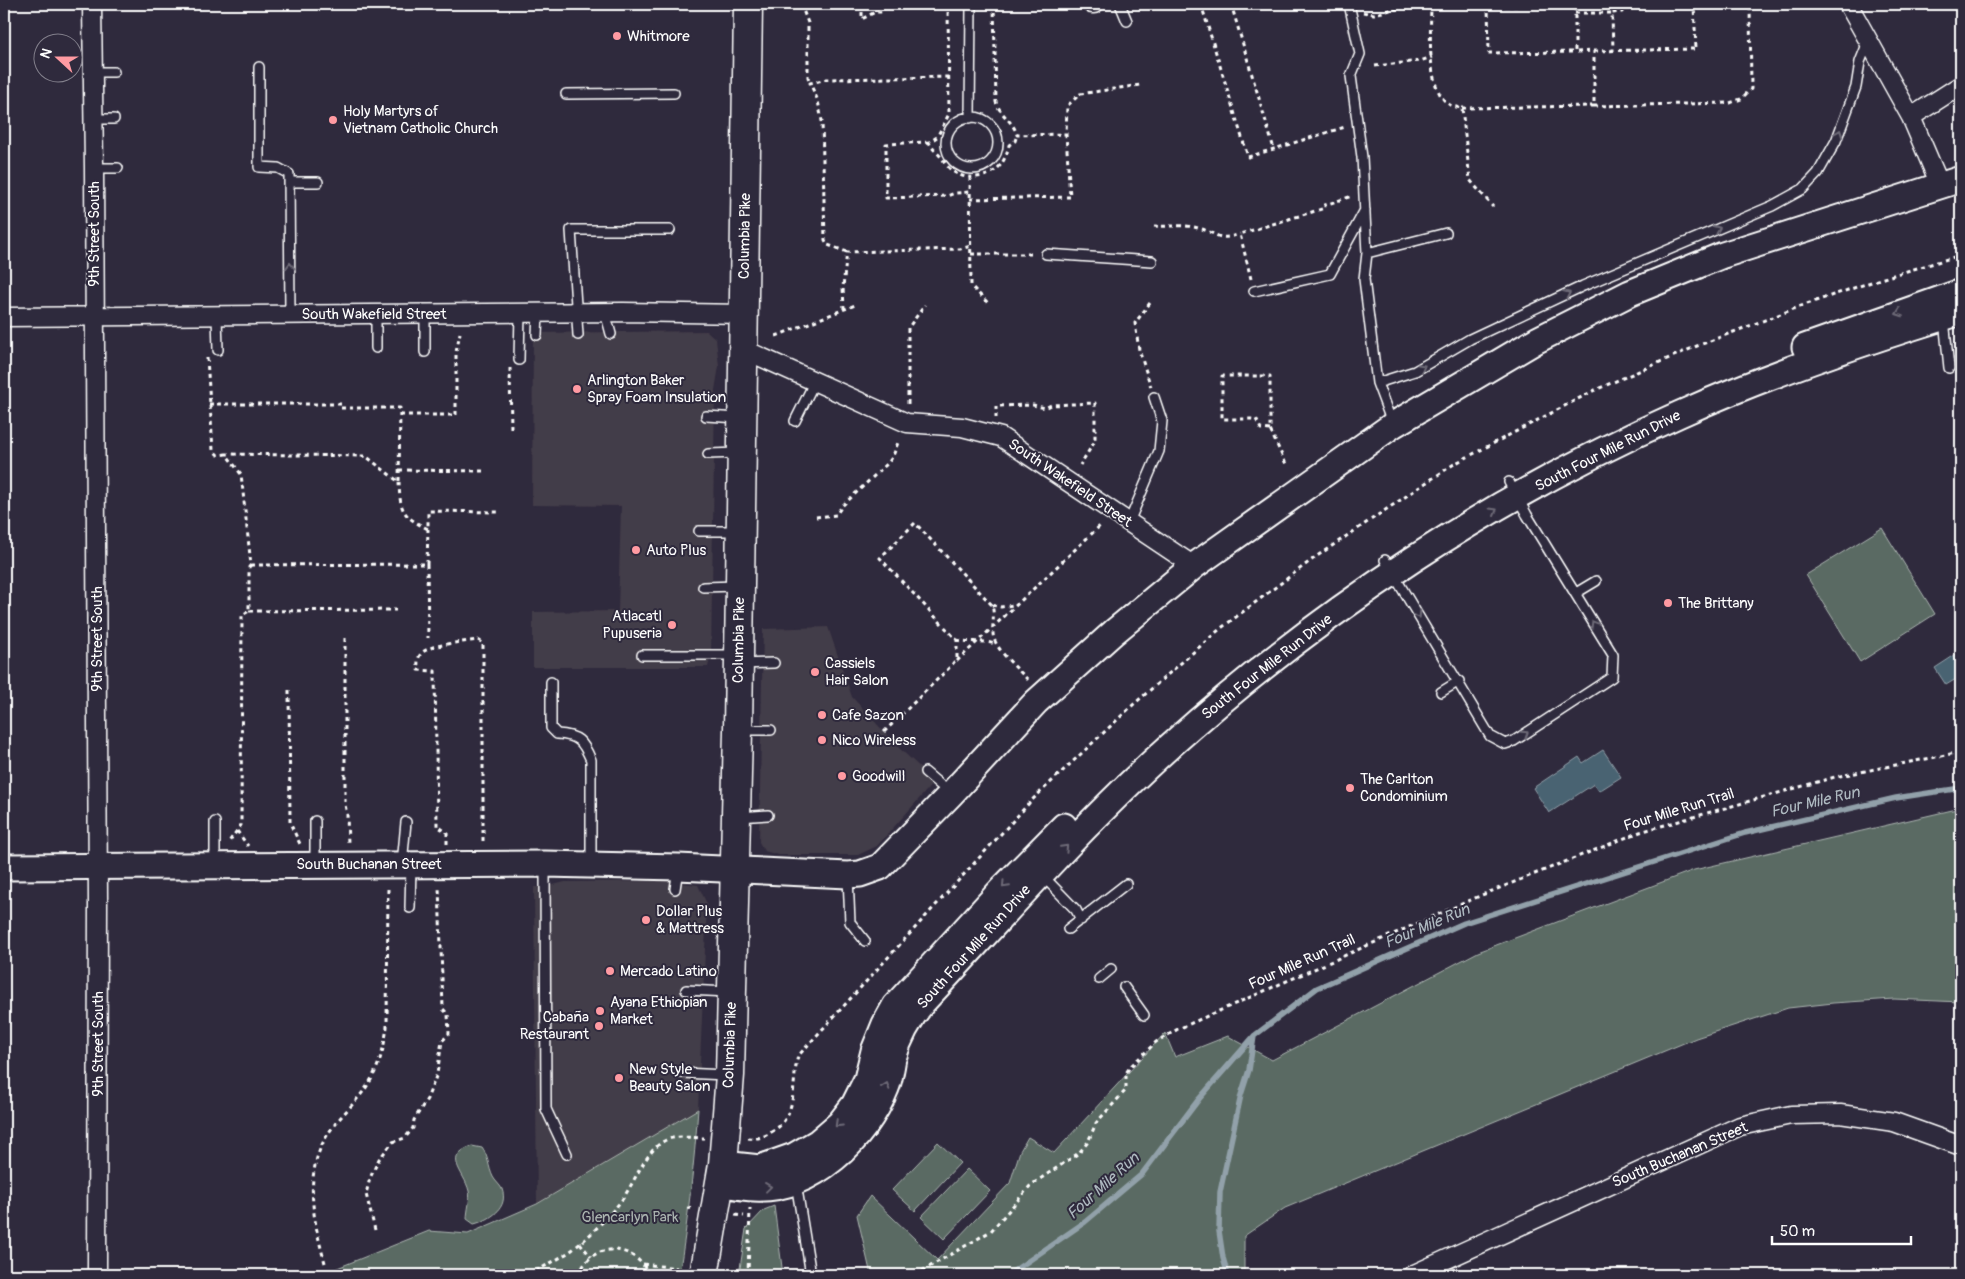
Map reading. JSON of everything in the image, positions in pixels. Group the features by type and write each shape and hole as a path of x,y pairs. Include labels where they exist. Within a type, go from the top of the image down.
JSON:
{"main road":[{"name":"Columbia Pike","path":"704,1275 721,1174 730,1075 738,730 748,4"}],"street":[{"name":"9th Street South","path":"92,4 98,867 97,1275"},
{"path":"734,870 848,875 860,874 880,867 1036,702 1114,632 1194,566 1393,425 1537,340 1630,293 1723,255 1951,182 1848,4"},
{"path":"1912,117 1961,85"},
{"name":"South Four Mile Run Drive","path":"721,1174 760,1168 794,1156 818,1142 840,1123 854,1105 863,1088 881,1033 896,1006 1034,867 1214,708 1296,642 1342,608 1389,567 1458,531 1513,490 1573,466 1680,414 1788,370 1948,310 1961,292"},
{"name":"South Wakefield Street","path":"4,317 605,312 744,314"},
{"name":"South Wakefield Street","path":"743,349 907,423 962,427 1001,437 1194,566"},
{"name":"South Buchanan Street","path":"4,867 98,867 220,857 308,856 406,864 591,864 677,878 734,870"},
{"name":"South Four Mile Run Drive","path":"721,1174 755,1188 779,1185 803,1178 831,1160 855,1138 871,1117 886,1087 902,1032 911,1016 1034,867"},
{"name":"South Buchanan Street","path":"1412,1275 1740,1126 1791,1114 1840,1114 1894,1122 1961,1146"}],"lane":[{"path":"970,118 972,4"},
{"path":"1120,4 1127,21"},
{"path":"1350,7 1360,54 1351,76 1364,194 1367,253 1364,279 1377,383 1393,425"},
{"path":"1377,383 1415,371 1470,339 1575,290 1772,206 1803,189 1818,173 1836,141 1856,87 1860,62 1869,40"},
{"path":"258,67 260,167 278,168 289,174 290,315"},
{"path":"92,72 114,72"},
{"path":"566,94 674,93"},
{"path":"970,118 983,120 990,124 998,138 996,154 984,166 976,168 960,165 948,152 948,134 952,127 959,121 970,118"},
{"path":"93,119 114,119"},
{"path":"94,168 118,168"},
{"path":"289,182 318,182"},
{"path":"1254,292 1330,274 1365,210"},
{"path":"578,335 571,230 670,230"},
{"path":"1367,253 1446,233"},
{"path":"1046,254 1152,261"},
{"path":"1948,310 1949,368"},
{"path":"605,312 611,334"},
{"path":"537,335 538,313"},
{"path":"376,314 376,348"},
{"path":"425,314 425,352"},
{"path":"515,361 520,314"},
{"path":"217,316 218,350"},
{"path":"795,421 815,381"},
{"path":"1129,522 1159,451 1162,421 1154,397"},
{"path":"706,416 742,418"},
{"path":"708,454 741,452"},
{"path":"1389,567 1459,681 1490,736 1505,744 1514,742 1612,677 1613,655 1526,515 1513,490"},
{"path":"699,531 740,531"},
{"path":"1576,593 1596,581"},
{"path":"703,587 740,586"},
{"path":"642,655 774,663"},
{"path":"1441,692 1459,681"},
{"path":"550,682 551,728 557,734 571,734 584,744 591,760 591,864"},
{"path":"738,730 771,730"},
{"path":"924,772 951,794"},
{"path":"736,817 768,815"},
{"path":"215,822 220,857"},
{"path":"308,856 315,822"},
{"path":"406,822 406,864 410,908"},
{"path":"545,864 546,1109 566,1154"},
{"path":"1034,867 1076,910 1081,920"},
{"path":"848,875 850,922 865,941"},
{"path":"1068,929 1126,884"},
{"path":"1099,979 1111,969"},
{"path":"1124,987 1144,1015"},
{"path":"686,990 732,992"},
{"path":"682,1073 730,1075"},
{"path":"795,1180 799,1193 811,1275"}],"path":[{"path":"803,4 803,10 808,22 808,77 818,101 822,121 825,240 828,244 847,252 960,249 971,246"},
{"path":"862,4 862,19 875,12 883,12 883,4"},
{"path":"994,4 996,102 998,108 1016,130 1017,135 1066,134"},
{"path":"1201,4 1248,157 1357,122"},
{"path":"1231,4 1274,149"},
{"path":"1350,7 1374,14 1398,6 1416,4"},
{"path":"1430,4 1432,77 1440,93 1450,106 1462,108 1730,103 1741,99 1751,89 1750,4"},
{"path":"1612,4 1613,50"},
{"path":"1575,13 1612,13 1622,12 1634,6 1694,6 1698,4"},
{"path":"1575,52 1575,5 1488,5 1489,53 1575,52 1696,49 1694,6"},
{"path":"1594,51 1594,106"},
{"path":"1375,66 1420,61 1432,57"},
{"path":"810,83 827,80 949,77"},
{"path":"970,199 1070,197 1066,134 1067,106 1080,94 1140,85"},
{"path":"1462,108 1470,180 1494,207"},
{"path":"929,142 886,144 886,198 947,196 955,193 970,192"},
{"path":"970,178 972,286 989,304"},
{"path":"1154,226 1198,228 1217,237 1227,238 1325,208 1325,205 1349,196 1364,194"},
{"path":"1240,234 1254,292"},
{"path":"844,309 847,252"},
{"path":"971,254 1046,254"},
{"path":"1150,303 1135,323 1138,350 1154,397"},
{"path":"776,336 854,305"},
{"path":"908,404 908,328 925,305"},
{"path":"400,416 456,415 456,352 460,333"},
{"path":"206,354 213,450 218,455 363,456 367,457 399,482"},
{"path":"511,430 515,361"},
{"path":"1270,430 1261,429 1256,419 1222,419 1222,376 1270,376 1270,430 1286,464"},
{"path":"996,418 996,406 1033,405 1045,408 1051,405 1094,403 1095,441 1080,465"},
{"path":"209,404 341,404 341,408 400,408 399,482 401,509 414,522 428,529"},
{"path":"816,517 836,516 842,506 888,463 899,440"},
{"path":"226,454 241,474 251,565 249,567 248,612"},
{"path":"399,470 484,471"},
{"path":"428,638 428,511 498,512"},
{"path":"951,666 957,658 956,640 880,558 915,523 992,605 995,614 993,635 996,644 1031,683"},
{"path":"884,732 951,666 1102,524"},
{"path":"251,565 427,564"},
{"path":"992,605 1010,607 1016,604"},
{"path":"220,857 241,825 242,615 248,612 396,610"},
{"path":"345,638 345,805 348,847"},
{"path":"447,846 447,832 437,826 436,671 418,670 418,662 421,653 428,648 478,640 483,643 483,846"},
{"path":"956,640 986,641 996,644"},
{"path":"289,690 290,823 308,856"},
{"name":"Four Mile Run Trail","path":"915,1275 991,1231 1031,1185 1078,1153 1088,1142 1096,1123 1126,1090 1126,1073 1130,1067 1156,1042 1178,1029 1482,895 1640,832 1835,777 1961,752"},
{"path":"237,831 250,848"},
{"path":"325,1263 314,1218 312,1198 313,1176 318,1155 329,1131 371,1081 378,1069 384,1049 387,1027 388,885"},
{"path":"375,1230 366,1194 370,1178 379,1159 393,1142 405,1138 413,1128 414,1120 427,1099 437,1074 442,1041 450,1034 448,1014 443,1009 439,885"},
{"path":"529,1275 572,1250 617,1206 629,1191 645,1160 656,1147 666,1140 676,1137 697,1138"},
{"path":"748,1275 749,1209"},
{"path":"580,1243 591,1257"},
{"path":"579,1275 591,1257 598,1252 618,1250 628,1253 642,1264 649,1275"},
{"path":"642,1264 677,1268"}],"shaded area":[{"path":"707,331 716,339 719,366 715,390 711,655 708,667 533,667 533,612 618,611 621,506 532,505 533,333"},
{"path":"828,627 852,697 899,748 935,781 877,846 858,855 779,855 764,851 759,842 763,629"},
{"path":"667,881 698,885 707,904 698,1109 537,1204 534,887 545,887 565,882"}],"green space":[{"path":"1882,528 1935,614 1860,662 1806,575"},
{"path":"1961,808 1961,1002 1894,999 1788,1008 1696,1038 1285,1208 1244,1236 1244,1275 871,1275 857,1215 870,1196 937,1260 1010,1183 1020,1151 1028,1137 1054,1153 1165,1033 1175,1057 1228,1036 1272,1060 1478,952 1694,870"},
{"name":"Glencarlyn Park","path":"698,1109 695,1151 679,1275 320,1275 429,1231 468,1234 537,1204"},
{"path":"938,1142 960,1163 915,1211 892,1190"},
{"path":"472,1146 482,1148 484,1151 491,1173 502,1189 503,1196 503,1202 497,1212 486,1220 474,1224 467,1219 469,1191 457,1165 458,1155 463,1150"},
{"path":"967,1169 990,1191 944,1239 921,1217"},
{"path":"774,1206 783,1275 739,1275 746,1229 764,1210"}],"water":[{"path":"1961,651 1961,676 1946,685 1935,668"},
{"path":"1603,750 1621,777 1599,791 1594,784 1549,813 1533,788 1579,757 1583,763"}],"waterway":[{"name":"Four Mile Run","path":"1008,1275 1085,1222 1142,1174 1199,1099 1254,1036 1317,988 1464,923 1745,833 1896,798 1961,788"},
{"path":"1228,1275 1219,1231 1220,1192 1241,1095 1249,1070 1254,1036"}],"place":[{"name":"Whitmore","path":"617,36"},
{"name":"Holy Martyrs of Vietnam Catholic Church","path":"333,120"},
{"name":"Arlington Baker Spray Foam Insulation","path":"577,389"},
{"name":"Auto Plus","path":"636,550"},
{"name":"The Brittany","path":"1668,603"},
{"name":"Atlacatl Pupuseria","path":"672,625"},
{"name":"Cassiels Hair Salon","path":"815,672"},
{"name":"Cafe Sazon","path":"822,715"},
{"name":"Nico Wireless","path":"822,740"},
{"name":"Goodwill","path":"842,776"},
{"name":"The Carlton Condominium","path":"1350,788"},
{"name":"Dollar Plus & Mattress","path":"646,920"},
{"name":"Mercado Latino","path":"610,971"},
{"name":"Ayana Ethiopian Market","path":"600,1011"},
{"name":"Cabaña Restaurant","path":"599,1026"},
{"name":"New Style Beauty Salon","path":"619,1078"}]}
